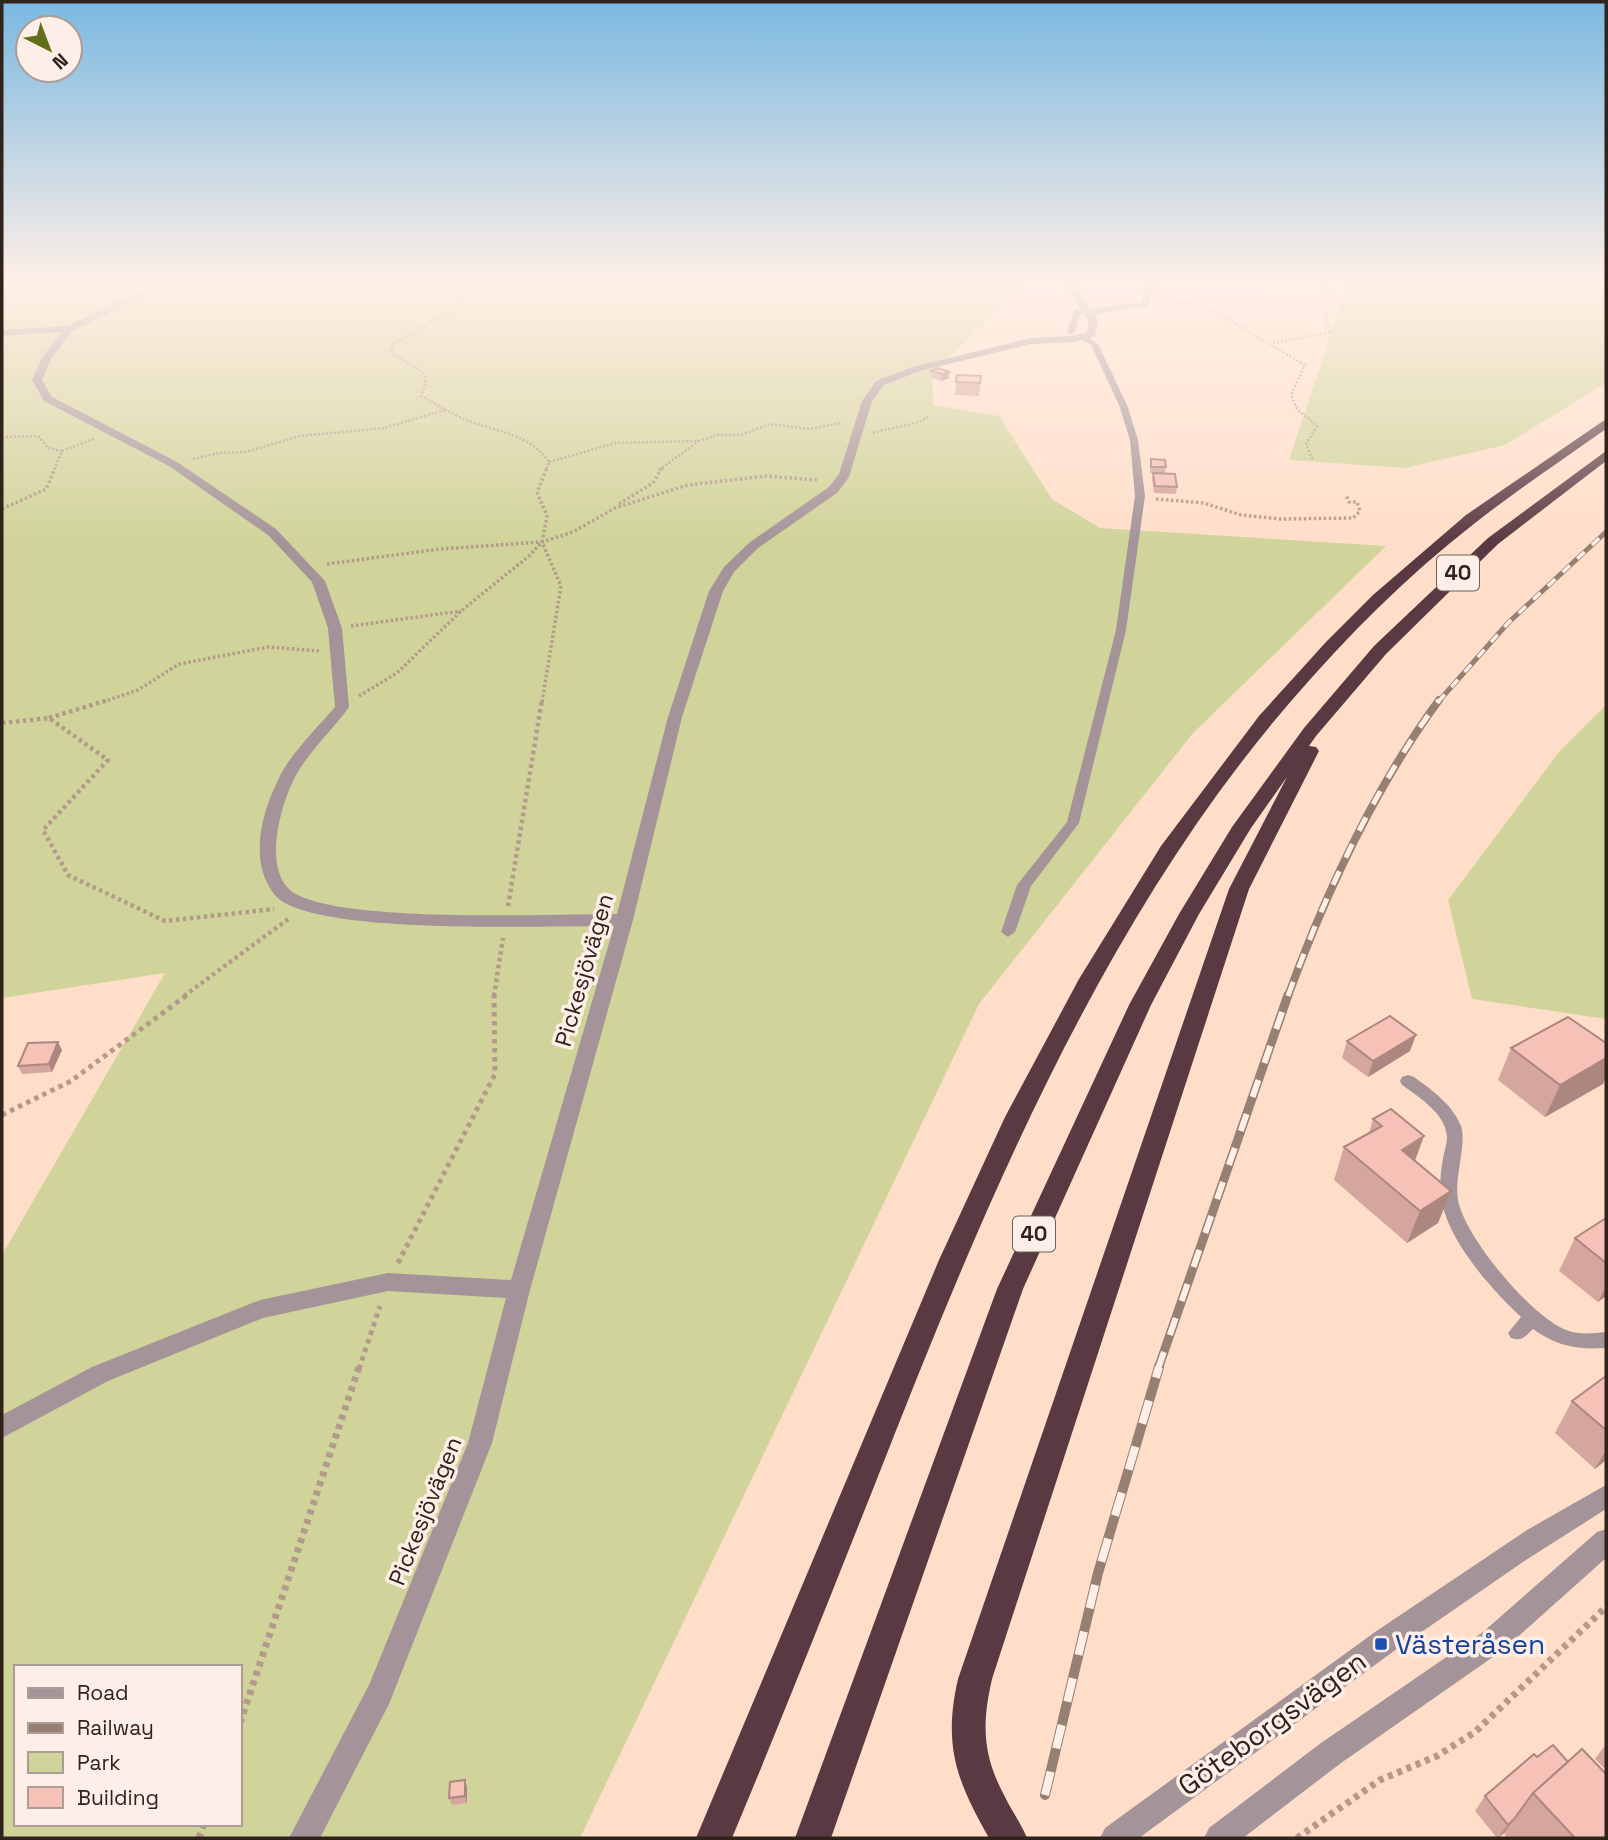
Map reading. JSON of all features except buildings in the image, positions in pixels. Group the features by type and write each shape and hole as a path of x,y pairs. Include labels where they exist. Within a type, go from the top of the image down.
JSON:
{"highway":[{"name":"40","path":"714,1838 948,1267 1006,1139 1083,991 1140,898 1194,815 1266,720 1340,639 1403,576 1455,531 1606,423"},
{"name":"40","path":"813,1838 1010,1289 1140,1005 1189,914 1242,827 1310,732 1380,650 1493,541 1606,455"},
{"path":"1009,1838 984,1798 972,1759 967,1722 975,1679 1239,889 1340,697"}],"street":[{"path":"41,371 37,380 48,399 173,464 272,532 318,581 335,628 342,706 287,776 270,820 267,861 281,892 306,906 372,918 624,920"},
{"name":"Pickesjövägen","path":"304,1838 379,1694 480,1443 519,1290 624,920 675,717 716,591 729,570 754,545 813,507 839,483 845,475 873,390 880,383 913,371"},
{"path":"2,1427 100,1374 260,1309 388,1282 519,1290"},
{"name":"Göteborgsvägen","path":"1115,1838 1197,1775 1381,1644 1498,1563 1606,1496"},
{"path":"1219,1838 1331,1753 1493,1640 1606,1541"}],"lane":[{"path":"1008,932 1024,886 1073,823 1121,630 1140,496 1134,440 1124,405 1107,371"},
{"path":"1408,1081 1432,1098 1446,1115 1455,1136 1448,1193 1454,1217 1489,1270 1532,1318 1546,1329 1562,1338 1606,1340"},
{"path":"1517,1333 1532,1318"}],"path":[{"path":"421,371 426,382 421,396 445,410 525,440 543,451 549,462"},
{"path":"1303,371 1291,395 1297,409 1317,426 1306,444 1313,460"},
{"path":"173,464 219,453 246,452 300,436 384,428 445,410"},
{"path":"549,462 615,443 699,441 717,435 741,435 769,424 809,429 860,426 879,433 897,425 918,424 928,417"},
{"path":"2,437 38,436 48,448 62,451 83,445 108,431"},
{"path":"307,569 342,560 542,542 571,533 653,483 659,470 699,441"},
{"path":"2,509 46,489 62,451"},
{"path":"342,706 397,673 461,611 529,556 542,542 547,516 537,492 549,462"},
{"path":"612,509 664,491 732,478 785,475 839,483"},
{"path":"1140,496 1204,503 1241,515 1280,519 1353,518 1360,511 1357,502 1349,502 1346,495"},
{"path":"242,1717 388,1282 495,1074 494,998 561,586 542,542"},
{"path":"335,628 461,611"},
{"path":"2,723 48,718 138,690 178,664 268,647 318,652 337,648"},
{"path":"48,718 108,760 43,830 68,875 165,920 306,906"},
{"path":"2,1115 71,1081 306,906"},
{"path":"1297,1838 1380,1780 1437,1756 1475,1732 1606,1607"}],"green space":[{"path":"2,371 935,371 932,374 933,405 999,416 1052,499 1100,528 1386,546 1193,733 979,1004 580,1838 2,1838 2,1255 165,973 2,998"},
{"path":"1319,371 1606,371 1606,383 1505,445 1405,468 1289,460"},
{"path":"1606,705 1606,1019 1472,999 1448,900 1559,752"}],"railway":[{"path":"1438,702 1508,623 1606,532"},
{"path":"1288,996 1318,919 1353,843 1393,770 1439,700"},
{"path":"1158,1369 1288,995"},
{"path":"1045,1795 1098,1573 1159,1367"}],"place":[{"name":"Västeråsen","path":"1381,1644"}]}
